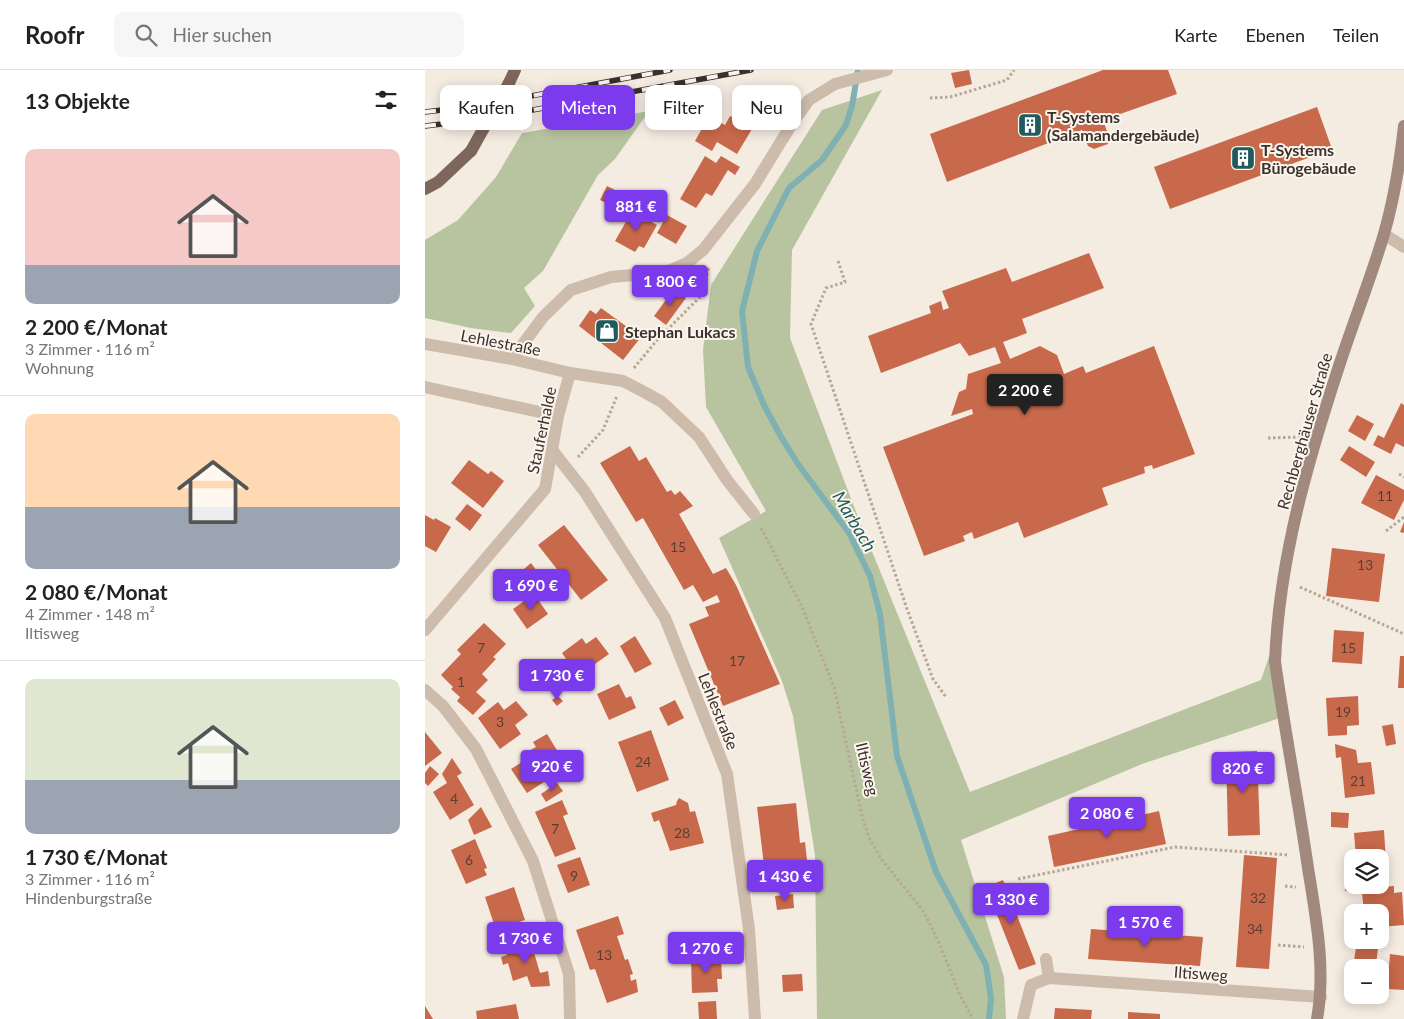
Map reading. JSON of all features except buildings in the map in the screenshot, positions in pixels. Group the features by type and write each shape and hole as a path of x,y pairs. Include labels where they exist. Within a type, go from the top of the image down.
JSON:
{"main road":[{"path":"425,189 438,182 471,151 515,70"}],"street":[{"path":"511,359 543,317 571,290 611,277 667,272 687,263 703,250 755,184 793,122 809,100 835,84 887,70"},
{"name":"Rechberghäuser Straße","path":"1317,1019 1321,997 1320,948 1275,662 1276,636 1283,579 1299,494 1384,234 1400,160 1404,126"},
{"path":"1384,234 1404,247"},
{"name":"Lehlestraße","path":"425,344 511,359 570,373 623,381 663,402 699,437 727,480 754,514"},
{"name":"Stauferhalde","path":"425,630 545,489 558,416 570,373"},
{"path":"425,387 558,416"},
{"name":"Lehlestraße","path":"553,451 585,492 665,618 727,774 749,929 755,1019"},
{"path":"425,690 443,706 476,749 533,861 569,974 570,1019"},
{"path":"1023,1019 1031,985 1049,978 1046,959"},
{"name":"Iltisweg","path":"1049,978 1321,997"}],"path":[{"path":"930,98 950,97 1007,80 1014,70"},
{"path":"567,469 603,430 623,381 657,339 702,295 712,258"},
{"path":"838,261 845,282 826,288 811,324 907,609 933,678 946,697"},
{"path":"1269,438 1317,437"},
{"path":"1399,474 1404,477"},
{"name":"Iltisweg","path":"754,514 802,607 833,687 862,816 869,838 882,860 924,912 940,945 960,996 973,1019"},
{"path":"1386,531 1404,517"},
{"path":"1283,579 1404,634"},
{"path":"1018,879 1175,847 1306,857"},
{"path":"1278,946 1320,948"}],"green space":[{"path":"882,90 792,250 790,338 858,517 970,792 1261,680 1276,636 1283,717 1142,764 961,840 1004,977 1006,1019 817,1019 815,855 793,716 782,681 719,538 766,511 706,407 703,350 711,285 822,110"},
{"path":"645,112 645,117 615,159 598,175 543,271 524,288 535,306 511,333 471,328 425,318 425,240 458,220 496,177 522,133 542,130 635,130 635,113"}],"waterway":[{"name":"Marbach","path":"858,70 852,106 846,125 822,160 789,188 757,251 742,311 748,367 764,405 780,435 798,464 849,533 870,576 880,614 897,756 936,872 986,965 991,998 989,1019"}],"railway":[{"path":"425,112 483,105 670,70"},
{"path":"425,126 483,119 751,70"}],"place":[{"name":"T-Systems (Salamandergebäude)","path":"1030,125"},
{"name":"T-Systems Bürogebäude","path":"1243,158"},
{"name":"Stephan Lukacs","path":"607,331"}]}
